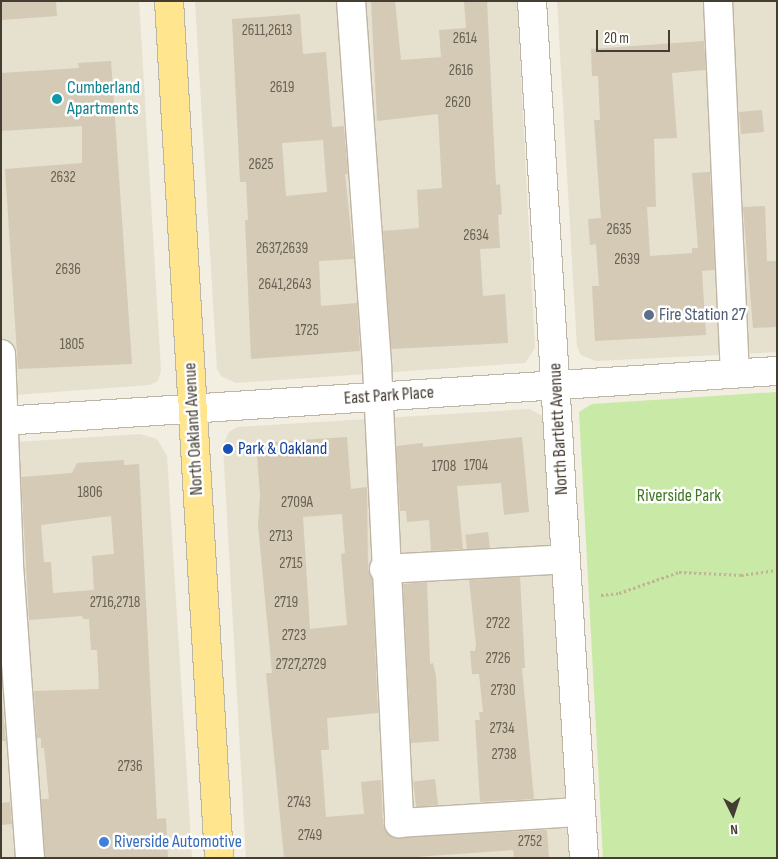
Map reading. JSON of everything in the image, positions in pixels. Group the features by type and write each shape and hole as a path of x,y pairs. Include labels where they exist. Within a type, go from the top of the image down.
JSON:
{"main road":[{"name":"North Oakland Avenue","path":"169,1 219,858"}],"street":[{"path":"351,1 378,397 384,569 399,823 582,812"},
{"name":"North Bartlett Avenue","path":"532,1 557,385 584,858"},
{"path":"718,1 735,373"},
{"path":"1,354 9,565 30,858"},
{"name":"East Park Place","path":"3,421 777,371"},
{"path":"384,569 566,559"}],"path":[{"path":"601,595 619,593 679,572 741,575 777,570"}],"shaded area":[{"path":"1,1 139,1 161,370 158,381 150,385 1,396"},
{"path":"195,1 517,1 535,348 525,363 236,383 221,376 217,369"},
{"path":"557,1 777,1 777,352 596,361 581,355 577,347"},
{"path":"529,409 541,415 544,423 569,858 246,858 223,445 229,432 237,427"},
{"path":"140,434 157,439 167,456 192,858 1,858 1,443"}],"green space":[{"name":"Riverside Park","path":"777,392 777,858 603,858 579,412 592,404"}],"building":[{"path":"1,1 56,1 57,16 1,20"},
{"path":"371,1 395,1 401,60 441,57 439,30 466,28 464,1 487,1 496,185 500,184 502,214 498,215 500,248 480,249 483,296 505,294 508,343 391,349 383,231 419,228 417,190 442,188 438,114 377,121"},
{"path":"300,14 303,54 326,52 332,127 344,126 348,174 345,174 354,259 319,261 321,306 357,303 360,351 251,359 245,220 248,220 246,182 240,182 232,19","holes":["323,140 327,192 286,196 282,143"]},
{"path":"704,41 706,70 672,73 677,138 654,139 656,207 647,207 650,256 692,253 692,248 698,248 692,173 710,172 715,270 702,271 706,335 595,341 592,286 599,286 596,244 590,245 588,219 601,218 594,120 600,120 598,76 592,76 591,49"},
{"path":"111,61 132,364 18,369 5,169 82,163 82,126 1,131 1,73 79,68 78,63"},
{"path":"762,110 764,132 741,134 739,112"},
{"path":"765,206 767,261 777,261 777,327 753,328 743,207"},
{"path":"347,437 351,489 367,487 368,569 372,578 378,713 327,718 329,750 321,750 326,817 364,814 361,782 381,780 383,824 392,837 547,830 549,858 514,858 513,850 402,858 284,858 266,673 272,673 258,525 260,495 256,443","holes":["342,514 345,553 341,554 347,625 310,629 303,517"]},
{"path":"522,437 529,512 504,515 501,483 457,486 463,549 431,551 429,520 407,522 406,511 400,511 396,446 423,443 423,447"},
{"path":"124,460 124,465 139,464 157,819 166,818 168,858 45,858 41,799 49,799 44,748 41,748 41,738 37,738 34,691 99,689 97,650 91,650 89,619 83,619 82,616 29,620 21,477 72,473 77,463","holes":["111,516 114,554 92,556 94,590 53,593 51,562 44,562 41,525"]},
{"path":"488,532 490,548 467,551 465,535"},
{"path":"520,577 525,668 522,668 534,799 480,802 475,720 480,720 479,712 483,712 479,674 472,674 470,651 475,651 476,645 469,580"},
{"path":"427,582 430,664 433,663 436,676 439,741 411,743 403,584"},
{"path":"1,693 6,741 1,741"},
{"path":"435,779 438,805 416,807 413,782"},
{"path":"10,802 12,824 1,825 1,803"}],"place":[{"name":"Cumberland Apartments","path":"57,99"},
{"name":"Fire Station 27","path":"649,315"},
{"name":"Park & Oakland","path":"228,449"},
{"name":"Riverside Automotive","path":"104,842"}]}
